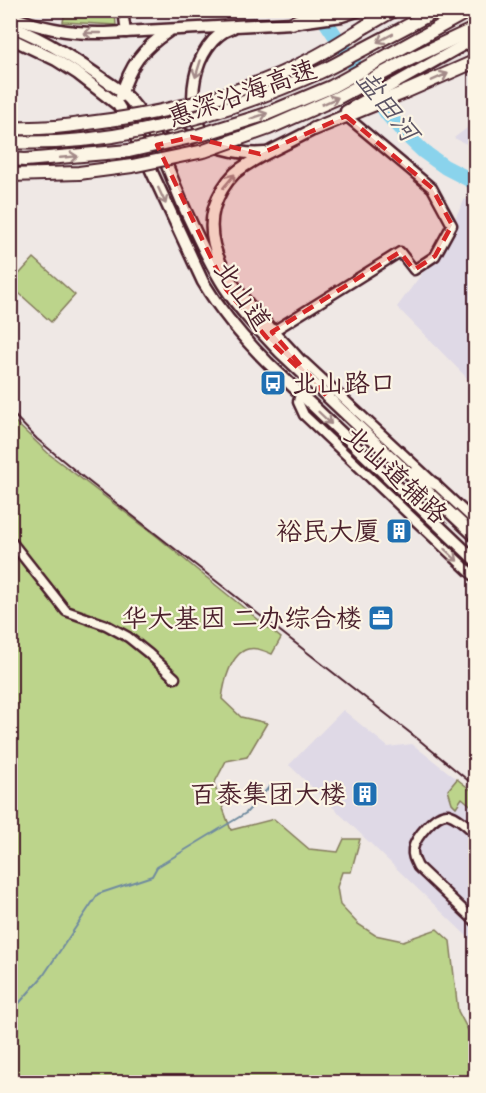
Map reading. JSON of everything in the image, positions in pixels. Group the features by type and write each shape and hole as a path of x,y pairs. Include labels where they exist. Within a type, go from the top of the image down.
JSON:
{"highway":[{"path":"292,23 323,10"},
{"path":"10,128 74,125 120,119 190,105 251,86 308,61 394,10"},
{"name":"惠深沿海高速","path":"10,142 76,140 194,119 257,98 321,72 437,10"},
{"name":"惠深沿海高速","path":"10,159 25,160 129,151 200,135 264,115 331,87 470,10"},
{"path":"10,175 79,173 204,151 268,128 337,99 408,60 476,28"},
{"path":"314,129 346,113 366,108 398,91 476,61"}],"main road":[{"path":"10,25 84,34 126,33 292,23 342,16 360,10"},
{"path":"10,16 39,27"},
{"name":"北山道","path":"10,25 60,50 131,100 158,146 188,216 219,279 242,311 329,398 476,537"},
{"path":"213,146 204,136 197,120 194,102 195,76 199,62 218,35 235,26"},
{"path":"171,30 147,48 132,69 118,105 144,119 213,146 246,153 268,153"},
{"name":"北山道","path":"10,38 56,60 118,105 130,125 196,268 238,332 476,561"},
{"path":"346,113 398,91 476,38"},
{"path":"314,129 255,159 237,171 224,186 215,206 211,228 216,250 228,275 249,305 272,332 295,353 329,398"},
{"path":"402,468 435,484"}],"street":[{"path":"123,10 126,33"},
{"path":"272,332 400,252 414,270 435,256 452,225 432,188 346,113"},
{"name":"北山道辅路","path":"295,353 476,522"},
{"name":"北山道辅路","path":"300,394 298,402 304,415 476,578"},
{"path":"10,540 66,611 106,625 128,637 176,678"},
{"path":"476,834 456,818 448,814 441,814 423,832 413,848 413,858 418,867 476,922"}],"highlighted area":[{"path":"346,116 432,188 452,225 435,256 414,270 400,252 272,332 329,398 267,338 226,289 157,145 191,137 260,154"}],"shaded area":[{"path":"475,122 475,148 454,138"},
{"path":"465,199 475,204 475,386 397,307 435,256"},
{"path":"343,710 388,747 412,744 457,779 449,790 475,809 475,944 289,765"}],"green space":[{"path":"130,10 198,10 198,11 131,18"},
{"path":"65,11 115,11 116,25 63,22"},
{"path":"34,258 75,295 51,322 11,286 11,283"},
{"path":"10,417 49,454 159,538 281,638 272,654 254,649 242,652 232,663 226,677 222,699 241,717 267,723 247,757 226,761 214,784 231,830 274,819 309,849 338,852 344,839 360,839 351,872 342,872 337,887 340,905 358,924 375,935 403,941 437,929 450,941 458,1011 468,1030 475,1037 475,1082 11,1082"},
{"path":"457,779 475,793 475,809 462,798 456,807 452,803 448,790"}],"waterway":[{"name":"盐田河","path":"318,10 388,115 405,134 445,167 476,183"},
{"path":"10,1010 14,1009 43,976 98,894 152,876 157,867 246,813 271,785"}],"railway":[{"path":"10,411 37,439 83,477 476,787"}],"place":[{"name":"北山路口","path":"273,383"},
{"name":"裕民大厦","path":"399,531"},
{"name":"华大基因 二办综合楼","path":"381,618"},
{"name":"百泰集团大楼","path":"365,794"}]}
